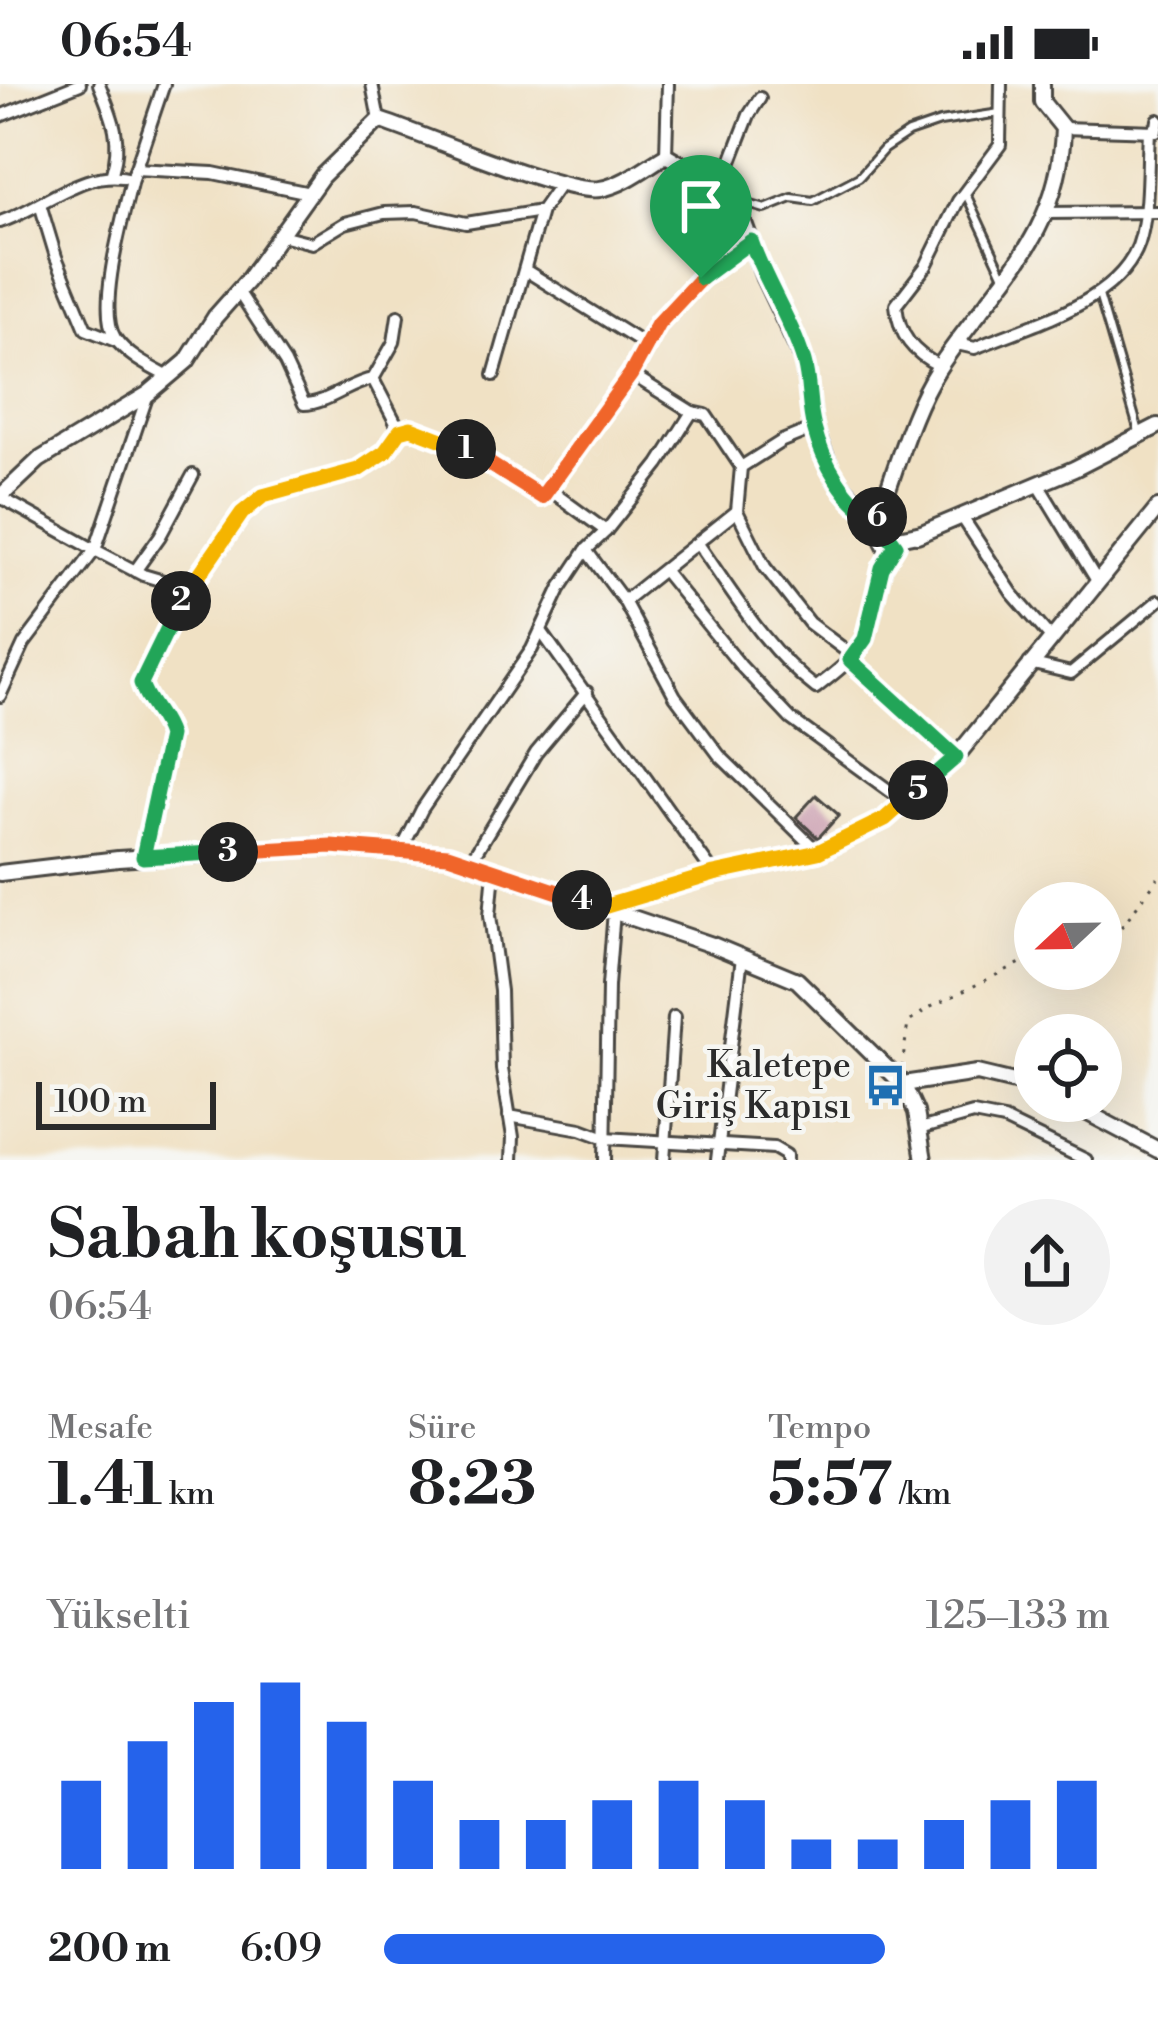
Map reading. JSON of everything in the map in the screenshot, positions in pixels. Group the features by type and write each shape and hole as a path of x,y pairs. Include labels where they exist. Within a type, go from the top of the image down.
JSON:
{"street":[{"path":"0,116 80,84"},
{"path":"99,84 117,126 119,152 112,173"},
{"path":"116,341 108,305 134,174 164,84"},
{"path":"372,84 379,120"},
{"path":"666,155 668,84"},
{"path":"940,366 912,348 902,332 896,305 926,266 965,192 1000,145 1001,84"},
{"path":"874,514 940,366 1007,279 1045,213 1062,162 1063,128 1042,103 1042,84"},
{"path":"722,188 760,98"},
{"path":"379,120 560,184 598,189 633,176 666,155"},
{"path":"187,588 135,571 0,497 39,460 148,394 187,361 215,316 238,292 322,176 379,120"},
{"path":"957,344 975,348 1099,295 1118,279 1133,259 1141,236 1158,120"},
{"path":"1063,128 1154,131"},
{"path":"666,155 736,201 764,278 804,362 814,428 835,479 874,514 891,545"},
{"path":"0,222 112,173 213,173 310,193"},
{"path":"494,375 541,211 560,184"},
{"path":"40,204 86,329 116,341 169,377"},
{"path":"281,235 312,243 345,223 384,213 416,212 466,223 541,211"},
{"path":"1045,213 1158,212"},
{"path":"143,857 169,736 166,724 147,704 141,683 187,588 219,551 242,513 263,496 358,470 385,452 400,431 411,428 479,455 542,497 631,374 658,324 701,278 751,241"},
{"path":"525,270 647,346"},
{"path":"238,292 285,363 304,404 313,405 353,382 373,379"},
{"path":"373,379 394,342 398,316"},
{"path":"631,374 706,416 741,467 737,511 765,567 809,623 844,650 956,757"},
{"path":"373,379 400,431"},
{"path":"0,695 24,644 95,550 148,394"},
{"path":"401,851 422,809 541,631 560,589 586,550 659,464 692,412"},
{"path":"699,544 749,617 816,688 850,660 865,639 891,545 1039,484 1158,426"},
{"path":"741,467 782,441 814,428"},
{"path":"135,571 193,475"},
{"path":"1039,484 1097,580"},
{"path":"547,489 606,531"},
{"path":"609,909 714,874 818,852 885,819 956,757 1158,508"},
{"path":"624,601 737,511"},
{"path":"962,517 1012,592 1050,637"},
{"path":"586,550 624,601 675,696 719,755 818,852"},
{"path":"664,571 791,719 904,802"},
{"path":"1029,663 1071,673 1158,601"},
{"path":"541,631 714,874"},
{"path":"470,862 536,753 587,692"},
{"path":"0,873 143,857 331,846 448,855 797,980 902,1076 924,1160"},
{"path":"494,871 490,915 512,1160"},
{"path":"605,1160 609,909"},
{"path":"717,1160 742,957"},
{"path":"664,1160 674,1017"},
{"path":"902,1076 977,1073 1014,1082"},
{"path":"919,1130 973,1114 1004,1120 1086,1160"},
{"path":"509,1116 605,1138 774,1148 786,1160"},
{"path":"1105,1122 1158,1150"}],"lane":[{"path":"736,201 758,209 792,198 813,201 859,177 884,149 908,133 940,122 1000,113"},
{"path":"965,192 1007,279"},
{"path":"1099,295 1140,436"}],"path":[{"path":"1122,926 1158,878"},
{"path":"902,1076 908,1024 927,1009 1014,966"}],"building":[{"path":"816,795 839,815 818,838 796,817"}],"place":[{"name":"Kaletepe Giriş Kapısı","path":"885,1085"}],"route":[{"path":"751,241 804,362 814,428 835,479 869,514 877,518 879,514 881,525 896,543 882,568 865,639 850,660 956,757 885,819 818,852 714,874 603,907 448,855 331,846 143,857 169,736 166,724 147,704 141,683 187,588 219,551 242,513 263,496 358,470 385,452 400,431 411,428 479,455 542,497 631,374 658,324 701,278 751,241"}]}
